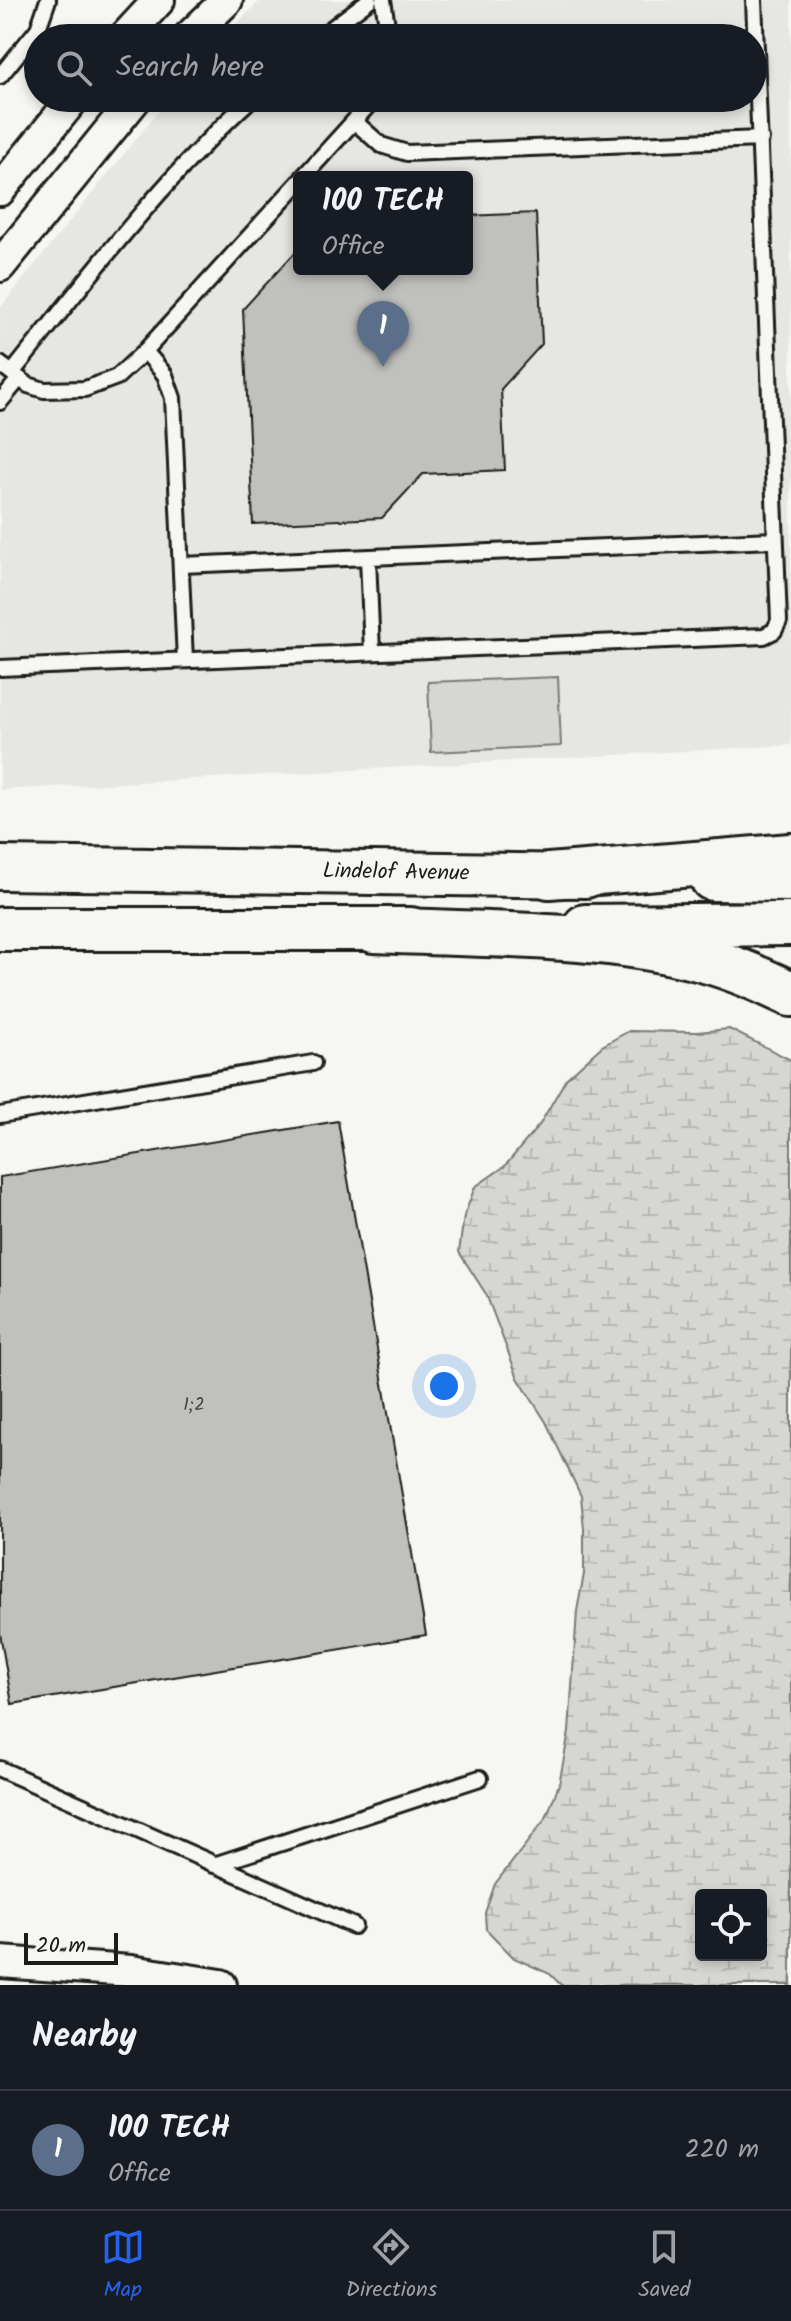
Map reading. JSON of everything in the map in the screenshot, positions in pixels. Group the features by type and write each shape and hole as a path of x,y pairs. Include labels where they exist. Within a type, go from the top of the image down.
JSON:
{"highway":[{"path":"549,876 791,856"},
{"path":"374,930 555,939 643,947 704,960 748,974 791,994"}],"main road":[{"name":"Lindelof Avenue","path":"0,868 791,880"},
{"path":"0,929 374,930 791,924"}],"street":[{"path":"137,24 159,0"},
{"path":"202,24 227,0"},
{"path":"0,190 63,112"},
{"path":"0,266 125,112"},
{"path":"0,1962 56,1975 131,1971 221,1985"}],"lane":[{"path":"40,24 48,0"},
{"path":"337,24 369,0"},
{"path":"383,0 387,24"},
{"path":"754,0 755,24"},
{"path":"0,76 24,46"},
{"path":"0,402 10,372 136,220 238,112"},
{"path":"308,171 362,112"},
{"path":"0,668 764,636 774,631 779,621 760,112"},
{"path":"354,121 381,145 407,153 761,139"},
{"path":"10,372 44,390 93,387 117,377 145,351 293,189"},
{"path":"145,351 165,375 173,398 185,660"},
{"path":"181,565 774,540"},
{"path":"368,558 372,652"},
{"path":"0,1115 313,1063"},
{"path":"0,1769 354,1926"},
{"path":"214,1865 480,1778"}],"shaded area":[{"path":"261,0 791,0 791,745 0,790 0,308 158,112 767,112 767,24 236,24"}],"green space":[{"path":"558,677 561,746 431,752 428,682"},
{"path":"729,1029 791,1060 791,1985 561,1985 550,1974 514,1958 486,1929 485,1913 495,1884 546,1818 559,1784 569,1732 577,1611 584,1574 584,1529 581,1496 546,1422 518,1378 486,1294 459,1252 464,1216 475,1187 505,1166 540,1124 566,1079 602,1046 629,1031"}],"building":[{"path":"536,213 542,344 501,389 505,470 423,474 382,518 253,524 243,309 293,255 293,275 473,275 473,216"},
{"path":"338,1121 426,1635 12,1704 0,1633 0,1177"}],"place":[{"name":"100 TECH","path":"383,367"}]}
